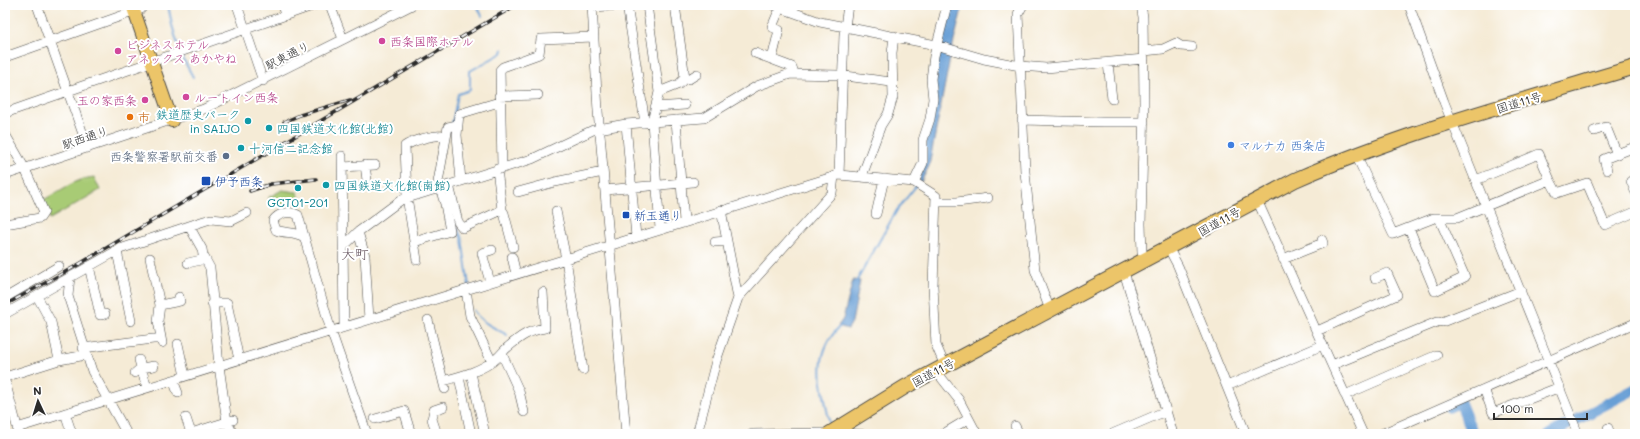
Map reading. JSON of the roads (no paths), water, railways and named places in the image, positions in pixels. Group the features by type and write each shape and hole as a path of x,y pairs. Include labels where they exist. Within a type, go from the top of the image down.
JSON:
{"highway":[{"name":"国道11号","path":"830,433 905,387 1169,249 1295,180 1356,155 1452,122 1635,67"}],"main road":[{"path":"136,9 172,121"}],"street":[{"path":"37,5 88,148"},
{"path":"237,5 263,81"},
{"path":"282,5 286,15"},
{"path":"5,113 152,62 179,51 315,5"},
{"path":"330,5 343,40"},
{"name":"駅東通り","path":"172,121 204,109 263,81 412,5"},
{"path":"626,434 603,172 592,6 627,5 648,123 657,186 660,229"},
{"path":"647,5 659,92 655,107 648,123"},
{"path":"675,5 685,78"},
{"path":"797,14 800,5"},
{"path":"697,434 716,361 738,298 832,193 837,175 845,28 848,5"},
{"path":"916,183 923,163 923,140 932,109 933,99 931,79 947,5"},
{"path":"1023,5 1018,14 1025,172 1035,270 1050,310"},
{"path":"1141,5 1144,55 1141,224 1142,253 1145,261"},
{"path":"1409,5 1452,122 1578,434"},
{"path":"772,59 779,30 772,27 777,6 797,14 845,28 938,45 984,59 1020,66 1046,68 1108,62 1144,55 1163,49 1176,42 1181,46 1192,47"},
{"path":"5,57 136,9"},
{"path":"862,176 881,125 888,114 893,97 891,82 894,36"},
{"path":"513,247 502,210 499,168 500,70 503,67 539,54 541,38 594,37"},
{"path":"755,53 792,67 794,73"},
{"path":"1108,62 1112,98"},
{"path":"344,246 358,232 407,197 532,159 593,130 626,124 704,118 756,86 794,73 843,76 891,82"},
{"path":"659,92 679,84 685,78 689,79 697,74"},
{"path":"502,210 462,228 458,222 443,186 438,182 452,128 458,114 499,99 538,95"},
{"path":"655,107 685,105"},
{"path":"676,120 684,221"},
{"path":"1022,120 1144,122"},
{"name":"駅西通り","path":"5,175 172,121"},
{"path":"626,124 636,237"},
{"path":"1594,131 1606,127 1617,154"},
{"path":"452,128 461,181"},
{"path":"417,260 407,197 405,146 412,141 436,136 452,128"},
{"path":"5,134 24,168 42,208 43,216 40,218 5,224"},
{"path":"1607,170 1604,159 1635,147"},
{"path":"1476,180 1539,154 1556,193 1587,183 1605,225 1634,214"},
{"path":"1356,155 1393,234 1434,218 1457,218 1550,180"},
{"path":"342,156 344,327"},
{"path":"343,167 370,165 367,180"},
{"path":"518,192 555,182 603,172"},
{"path":"5,381 18,431 64,413 566,259 684,221 837,175 862,176 916,183 936,196 933,286 936,346 940,369 977,434"},
{"path":"876,214 884,178"},
{"path":"1635,179 1631,181 1635,191"},
{"path":"605,190 693,182"},
{"path":"414,242 450,231 443,186"},
{"path":"937,202 957,202 988,198"},
{"path":"1257,200 1363,434"},
{"path":"721,210 738,298"},
{"path":"556,211 566,259 584,370"},
{"path":"304,237 293,232 281,232 276,230 273,221 277,216 291,212 298,215 300,219 331,331 367,434"},
{"path":"5,314 117,251 211,219 230,221 247,213"},
{"path":"1409,228 1435,291 1465,277 1439,218"},
{"path":"293,232 298,228 300,219"},
{"path":"189,226 202,249 210,268 212,304 219,366 227,422 233,434"},
{"path":"358,232 365,256 369,319"},
{"path":"1284,259 1323,243 1322,240"},
{"path":"715,242 726,241"},
{"path":"1169,249 1178,266 1246,434"},
{"path":"490,282 482,253 492,250"},
{"path":"117,251 131,321"},
{"path":"512,257 516,274"},
{"path":"5,377 85,351 162,340 158,321 160,305 150,258"},
{"path":"188,263 205,259"},
{"path":"5,298 59,266"},
{"path":"89,266 100,315 105,314"},
{"path":"1124,272 1173,434"},
{"path":"1317,331 1398,295 1388,273 1375,278"},
{"path":"70,277 68,296 92,372 127,434"},
{"path":"469,289 470,316 492,362"},
{"path":"1332,365 1521,291"},
{"path":"428,320 444,385 492,362 529,331 545,328 542,292"},
{"path":"37,296 51,322 59,360"},
{"path":"160,305 180,301 179,296"},
{"path":"212,304 227,303 239,360"},
{"path":"1381,434 1635,323"},
{"path":"178,344 185,376"},
{"path":"1227,386 1323,345"},
{"path":"502,354 519,391 524,412"},
{"path":"1345,394 1436,355"},
{"path":"147,388 138,367 154,366"},
{"path":"471,373 485,434"},
{"path":"459,377 472,434"},
{"path":"173,380 178,393"},
{"path":"1484,389 1493,413 1560,387"},
{"path":"437,434 432,419 434,410 443,407"},
{"path":"374,419 404,411 412,434"},
{"path":"1112,434 1166,411"},
{"path":"64,413 72,434"},
{"path":"186,418 189,434 205,432 233,420 238,434"},
{"path":"943,434 968,419"},
{"path":"752,434 861,434"}],"water":[{"path":"951,5 965,5 961,13 951,53 929,166 921,182 919,181 935,87 937,55"},
{"path":"853,280 860,281 852,322 848,329 838,326 843,319"}],"waterway":[{"path":"168,5 179,49"},
{"path":"477,5 482,16"},
{"path":"452,124 458,94 470,90 470,71 502,53 503,49"},
{"path":"181,55 193,77"},
{"path":"856,282 897,210 916,186"},
{"path":"452,216 462,239 469,286"},
{"path":"473,310 480,319 488,325 507,335"},
{"path":"830,425 822,385 822,360 825,348 831,337 841,325"},
{"path":"1550,434 1635,389"},
{"path":"1449,407 1460,402 1473,434"}],"railway":[{"path":"5,305 76,266 516,5"},
{"path":"284,122 300,115 350,100"},
{"path":"250,191 271,184 316,179"}],"place":[{"name":"西条国際ホテル","path":"382,41"},
{"name":"ビジネスホテル アネックス あかやね","path":"118,51"},
{"name":"ルートイン西条","path":"186,97"},
{"name":"玉の家西条","path":"145,100"},
{"name":"市","path":"130,117"},
{"name":"鉄道歴史パーク in SAIJO","path":"248,121"},
{"name":"四国鉄道文化館(北館)","path":"269,128"},
{"name":"マルナカ 西条店","path":"1231,145"},
{"name":"十河信二記念館","path":"241,148"},
{"name":"西条警察署駅前交番","path":"226,156"},
{"name":"伊予西条","path":"206,181"},
{"name":"四国鉄道文化館(南館)","path":"326,185"},
{"name":"GCT01-201","path":"298,188"},
{"name":"新玉通り","path":"626,215"}],"district":[{"name":"大町","path":"355,253"}]}
